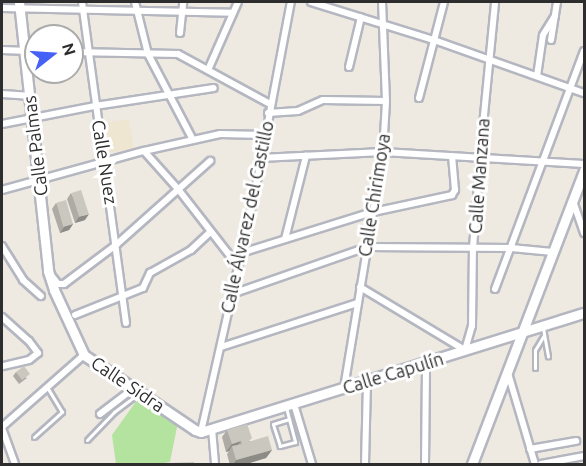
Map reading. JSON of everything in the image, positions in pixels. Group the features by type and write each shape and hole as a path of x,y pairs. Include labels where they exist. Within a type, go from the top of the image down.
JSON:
{"street":[{"path":"135,2 148,54 193,140"},
{"path":"180,33 183,2"},
{"path":"208,70 238,2"},
{"name":"Calle Álvarez del Castillo","path":"201,432 242,253 291,2"},
{"path":"311,2 434,40 585,93"},
{"name":"Calle Chirimoya","path":"344,388 383,152 386,101 382,2"},
{"path":"419,98 444,2"},
{"name":"Calle Manzana","path":"465,350 472,326 480,156 495,2"},
{"path":"551,40 557,2"},
{"path":"2,8 19,4 82,5 138,10 233,13"},
{"name":"Calle Palmas","path":"19,4 24,43"},
{"name":"Calle Nuez","path":"82,5 95,106 106,162 126,323"},
{"path":"537,76 543,36 555,16"},
{"path":"350,67 361,17"},
{"path":"2,50 24,51"},
{"path":"495,289 546,161 585,51"},
{"path":"87,52 178,54 270,104"},
{"name":"Calle Palmas","path":"27,84 40,180 48,271 54,290"},
{"path":"2,124 169,93 214,88"},
{"path":"2,94 28,96"},
{"path":"268,113 298,111 323,100 386,101"},
{"path":"2,190 193,140 220,135 264,135"},
{"path":"144,151 178,189 238,266"},
{"path":"260,158 383,152 585,164"},
{"path":"285,239 306,156"},
{"path":"242,253 373,212 454,193 452,156"},
{"path":"48,271 63,285 117,244 210,161"},
{"path":"472,465 573,200 582,184 585,170"},
{"path":"573,200 585,234"},
{"path":"75,315 143,288 150,273 192,250 210,232"},
{"path":"2,246 23,280 41,297"},
{"path":"232,294 367,246 511,248 553,252"},
{"path":"360,287 465,350"},
{"name":"Calle Sidra","path":"54,290 84,355 201,432"},
{"path":"220,347 357,303"},
{"name":"Calle Capulín","path":"201,432 521,333 544,330 585,313"},
{"path":"2,318 29,341 38,353 29,360 2,366"},
{"path":"15,465 2,427 84,355"},
{"path":"424,465 426,362"},
{"path":"507,370 535,465"},
{"path":"365,465 367,381"},
{"path":"100,414 137,390"},
{"path":"290,405 312,465"},
{"path":"212,429 215,465"},
{"path":"530,449 576,441"},
{"path":"541,465 585,456"}],"lane":[{"path":"544,330 548,357"},
{"path":"536,368 535,350 544,330"},
{"path":"34,437 62,412 47,387"},
{"path":"87,440 137,390"},
{"path":"289,419 273,424 280,446 295,442 289,419 290,405"}],"shaded area":[{"path":"129,119 134,149 110,152 105,123"}],"green space":[{"path":"140,396 178,422 170,462 116,464 112,435"}],"building":[{"path":"81,190 89,214 79,217 71,193"},
{"path":"66,200 73,224 63,227 56,203"},
{"path":"24,366 30,374 22,380 16,372"},
{"path":"247,424 252,438 248,442 268,436 272,450 236,460 232,446 242,444 241,441 232,444 227,430"},
{"path":"194,462 194,465 148,464"}]}
